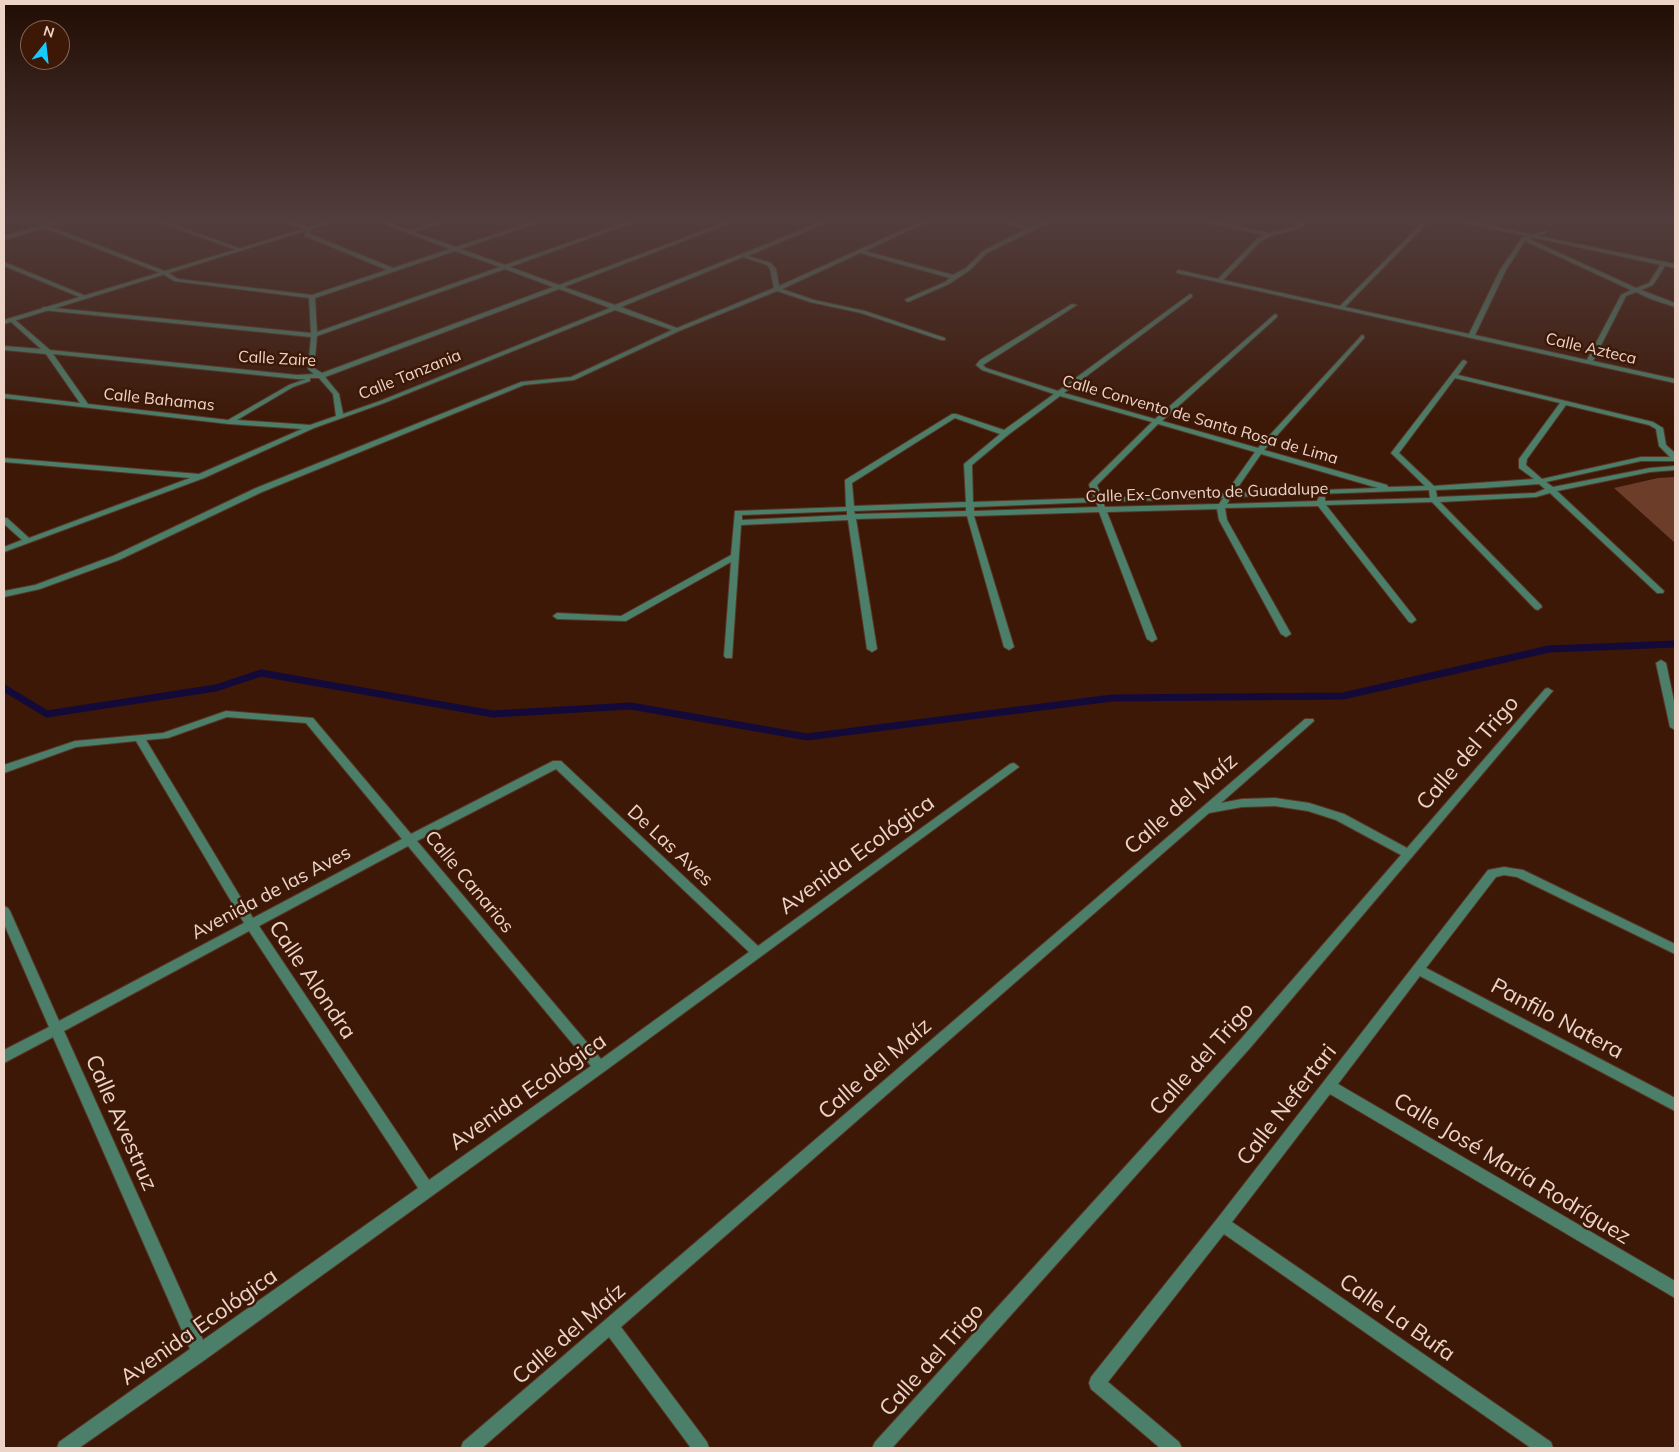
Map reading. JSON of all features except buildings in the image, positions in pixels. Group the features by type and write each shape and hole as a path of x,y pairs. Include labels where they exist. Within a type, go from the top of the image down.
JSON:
{"street":[{"path":"66,290 84,297"},
{"path":"4,322 108,290"},
{"path":"254,290 312,297 333,290"},
{"path":"44,309 314,335 441,290"},
{"name":"Calle Zaire","path":"4,348 297,377 321,376 549,290"},
{"path":"569,290 677,330"},
{"name":"Calle Tanzania","path":"4,550 202,476 312,427 340,418 659,290"},
{"path":"4,594 37,587 116,558 171,534 259,490 523,383 572,379 677,330 775,290"},
{"path":"779,290 812,301 863,312 943,339"},
{"path":"908,300 931,290"},
{"name":"Calle Azteca","path":"1260,290 1675,381"},
{"path":"1342,307 1359,290"},
{"path":"1471,336 1493,290"},
{"path":"1589,362 1624,294 1634,290"},
{"path":"1637,290 1653,298 1675,305"},
{"path":"1009,647 970,514 968,505 968,464 1005,433 1190,296"},
{"path":"312,297 314,335 311,369 321,376 336,394 340,418"},
{"name":"Calle Convento de Santa Rosa de Lima","path":"1074,305 982,361 979,365 984,369 1058,393 1393,489 1420,500"},
{"path":"1152,639 1093,485 1156,422 1275,316"},
{"path":"11,319 48,352 86,406"},
{"path":"1286,634 1223,520 1221,506 1259,451 1362,337"},
{"path":"1464,362 1395,453 1432,488 1434,500 1538,607"},
{"path":"229,422 291,386 321,376"},
{"path":"1454,376 1651,423 1659,428 1663,446 1675,458"},
{"name":"Calle Bahamas","path":"4,396 229,422 312,427"},
{"path":"1564,402 1523,459 1522,466 1542,481 1660,591"},
{"path":"872,649 848,482 954,415 1005,433"},
{"name":"Calle Ex-Convento de Guadalupe","path":"1675,458 1641,460 1542,481 1432,488 968,505 851,512 736,524 738,513 851,512 970,514 1434,500 1536,495 1551,490 1650,470 1675,468"},
{"path":"4,460 202,476"},
{"path":"1326,492 1320,503 1412,620"},
{"path":"4,520 28,540"},
{"path":"729,656 736,524"},
{"path":"557,616 623,619 734,557"},
{"path":"1662,663 1675,727"},
{"name":"Calle del Trigo","path":"882,1448 1245,1044 1548,691"},
{"name":"Calle Canarios","path":"139,737 164,736 226,714 309,720 600,1067"},
{"name":"Calle del Maíz","path":"470,1448 1309,722"},
{"path":"4,769 75,744 139,737"},
{"name":"Calle Alondra","path":"139,737 251,924 427,1190"},
{"name":"Avenida de las Aves","path":"4,1057 409,840 557,764"},
{"name":"De Las Aves","path":"557,764 758,953"},
{"name":"Avenida Ecológica","path":"65,1448 600,1067 1014,767"},
{"path":"1206,810 1242,803 1275,802 1309,807 1340,817 1409,854"},
{"name":"Calle Nefertari","path":"1173,1448 1097,1383 1419,970 1492,873 1504,871 1519,873 1675,949"},
{"name":"Calle Avestruz","path":"4,911 200,1353"},
{"name":"Panfilo Natera","path":"1419,970 1675,1105"},
{"name":"Calle José María Rodríguez","path":"1328,1085 1675,1290"},
{"name":"Calle La Bufa","path":"1222,1224 1545,1448"},
{"path":"611,1326 701,1448"}],"shaded area":[{"path":"1675,477 1675,543 1614,488 1658,478"}],"waterway":[{"path":"4,688 47,714 216,688 261,673 493,714 631,706 807,737 1112,698 1343,696 1549,649 1675,644"}]}
